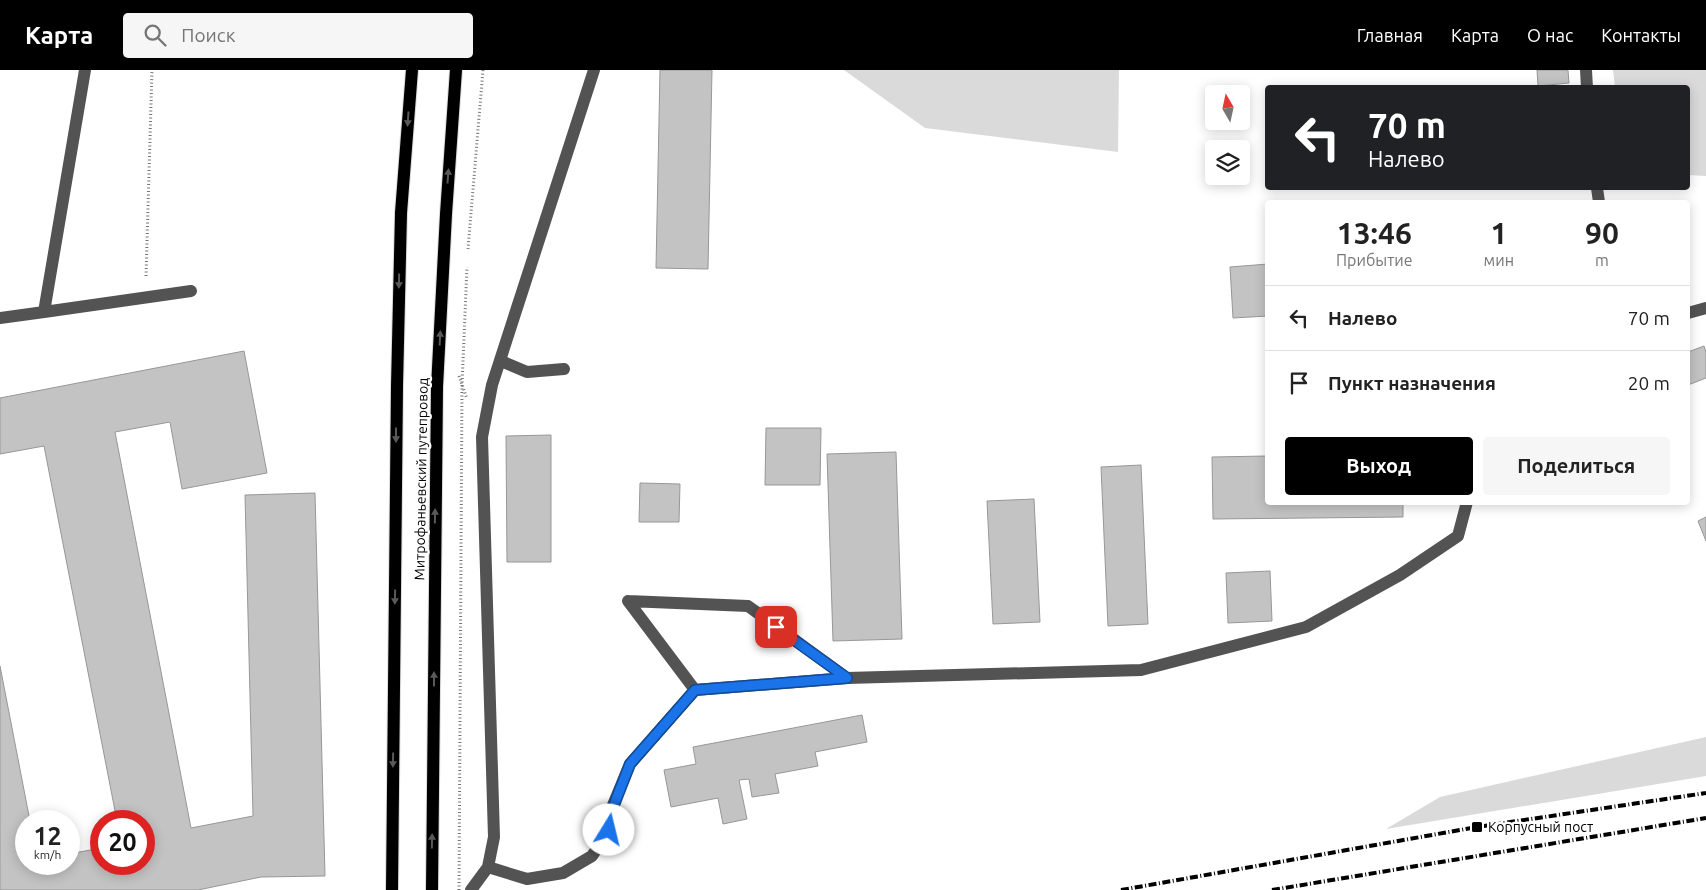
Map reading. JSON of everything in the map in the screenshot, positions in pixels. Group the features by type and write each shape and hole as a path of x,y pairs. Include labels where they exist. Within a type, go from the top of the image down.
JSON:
{"main road":[{"name":"Митрофаньевский путепровод","path":"392,890 396,386 401,213 412,70"},
{"name":"Митрофаньевский путепровод","path":"432,890 437,387 456,70"}],"street":[{"path":"44,312 85,70"},
{"path":"471,890 488,867 494,837 482,437 492,385 594,70"},
{"path":"1586,70 1587,85"},
{"path":"0,318 191,291"},
{"path":"1690,312 1706,308"},
{"path":"501,361 527,372 564,369"},
{"path":"488,867 526,879 563,872 592,856 609,830 614,805 630,764 695,690 847,678 1141,670 1306,627 1400,575 1458,536 1465,505"},
{"path":"695,690 628,601 748,606 847,678"}],"path":[{"path":"146,297 152,70"},
{"path":"467,253 483,70"},
{"path":"459,890 462,404 467,262"}],"shaded area":[{"path":"844,70 1119,70 1118,152 925,128"},
{"path":"1613,70 1706,70 1706,176 1690,175 1690,85 1615,85"},
{"path":"1706,737 1706,776 1386,829 1440,797"}],"building":[{"path":"660,70 712,70 708,269 656,268"},
{"path":"1537,70 1568,70 1569,83 1538,85"},
{"path":"1265,264 1265,316 1233,318 1230,267"},
{"path":"1704,346 1706,352 1706,378 1690,384 1690,351"},
{"path":"244,351 267,473 182,489 170,422 115,432 191,828 253,816 245,495 315,493 325,876 261,877 198,890 0,890 0,666 28,810 15,810 15,875 80,875 80,852 90,850 90,875 155,875 155,810 115,810 44,446 0,454 0,398"},
{"path":"766,428 821,428 820,485 765,485"},
{"path":"551,435 551,562 507,562 506,436"},
{"path":"896,452 902,639 833,641 827,454"},
{"path":"1265,456 1265,505 1403,505 1403,517 1213,519 1212,457"},
{"path":"1141,465 1148,624 1108,626 1101,467"},
{"path":"640,483 680,484 679,522 639,522"},
{"path":"1034,499 1040,622 993,624 987,501"},
{"path":"1706,517 1706,541 1698,521"},
{"path":"1270,571 1272,621 1228,623 1226,573"},
{"path":"862,715 867,742 815,752 818,766 775,774 779,793 752,797 749,779 739,780 747,819 723,824 718,798 671,807 664,770 696,764 693,747"}],"railway":[{"path":"1121,890 1477,827 1706,793"},
{"path":"1272,890 1706,818"}],"place":[{"name":"Корпусный пост","path":"1477,827"}],"route":[{"path":"609,830 614,805 630,764 695,690 847,678 776,627"}]}
